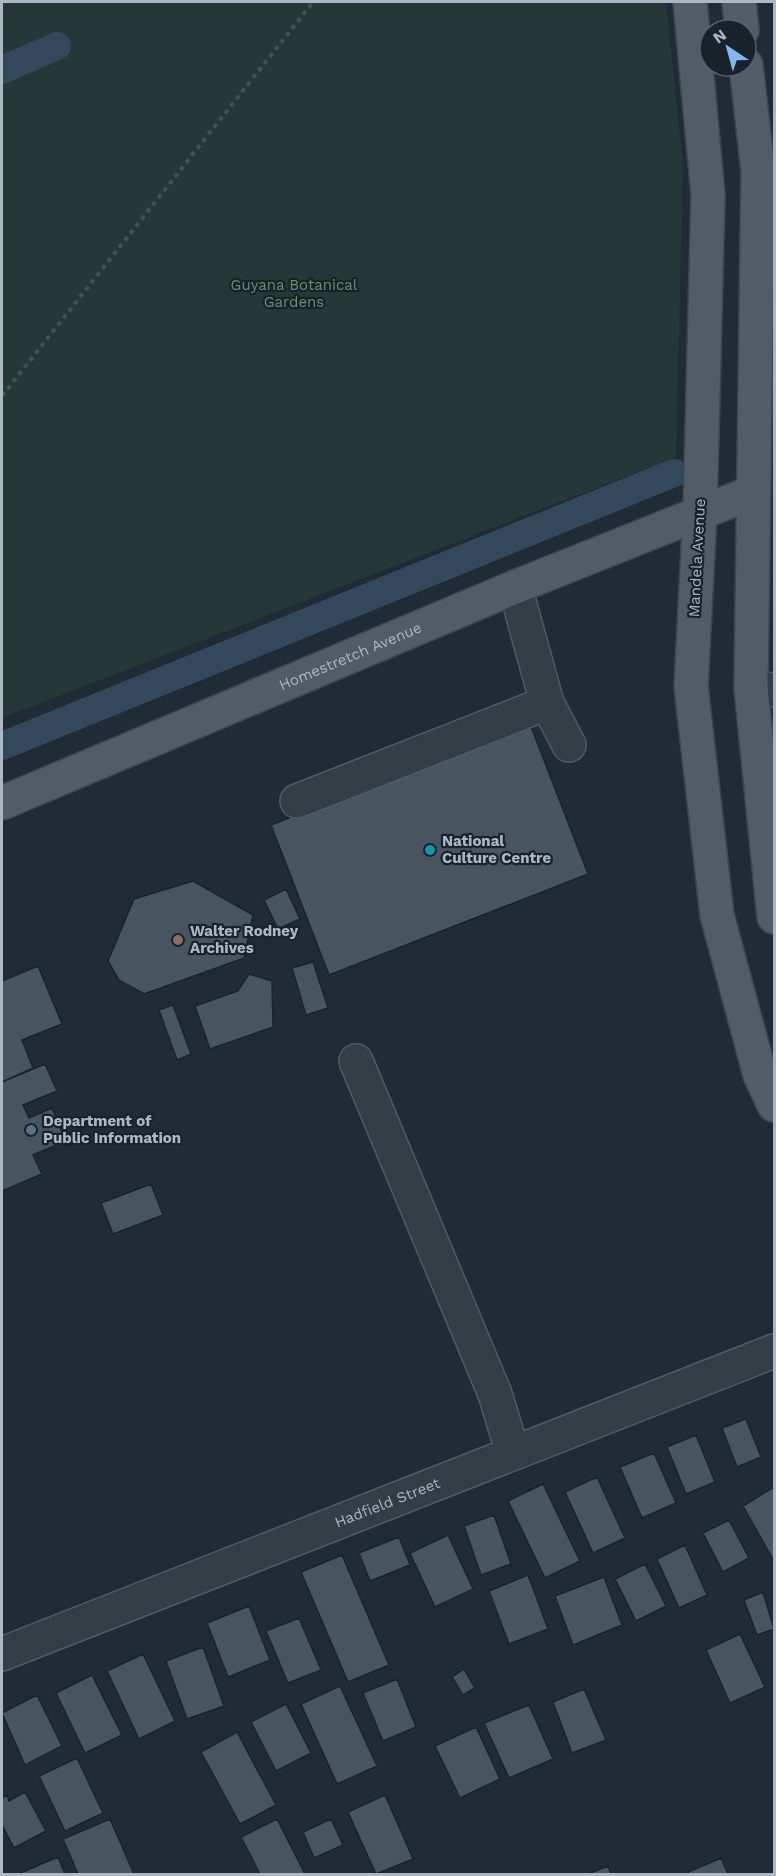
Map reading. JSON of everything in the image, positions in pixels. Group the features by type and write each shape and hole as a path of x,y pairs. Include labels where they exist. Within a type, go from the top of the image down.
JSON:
{"main road":[{"name":"Mandela Avenue","path":"690,2 708,195 700,512 691,686 717,915 760,1075 774,1105"},
{"path":"739,2 741,18"},
{"path":"747,78 758,171 764,487 763,689 774,917"},
{"name":"Homestretch Avenue","path":"2,803 515,587 764,487"}],"street":[{"path":"515,587 547,703 569,745"},
{"path":"297,801 547,703"},
{"path":"356,1061 495,1394 513,1453"},
{"name":"Hadfield Street","path":"2,1654 774,1351"}],"path":[{"path":"2,396 313,2"}],"green space":[{"name":"Guyana Botanical Gardens","path":"2,2 666,2 683,165 676,457 2,718"}],"building":[{"name":"National Culture Centre","path":"530,724 588,874 329,975 271,825"},
{"path":"193,881 253,915 244,958 144,994 119,980 108,961 134,899"},
{"path":"286,889 300,919 278,929 264,900"},
{"path":"313,962 328,1008 306,1015 292,968"},
{"path":"38,966 62,1024 22,1040 33,1068 2,1082 2,981"},
{"path":"249,974 272,981 273,1027 210,1049 195,1006 238,991"},
{"path":"173,1005 191,1054 177,1060 159,1010"},
{"name":"Department of Public Information","path":"45,1064 57,1091 23,1105 29,1118 52,1108 66,1141 33,1155 42,1174 2,1191 2,1082"},
{"path":"151,1184 163,1215 113,1234 101,1203"},
{"path":"746,1419 761,1457 737,1467 722,1428"},
{"path":"696,1435 715,1482 686,1494 667,1447"},
{"path":"654,1453 676,1503 642,1518 620,1467"},
{"path":"597,1477 625,1538 593,1553 565,1492"},
{"path":"543,1484 580,1561 545,1578 508,1501"},
{"path":"774,1487 774,1561 743,1506"},
{"path":"494,1515 511,1564 481,1575 464,1526"},
{"path":"729,1520 749,1558 723,1572 703,1533"},
{"path":"448,1535 473,1589 435,1607 410,1553"},
{"path":"399,1537 410,1565 370,1581 359,1553"},
{"path":"685,1545 707,1595 679,1608 657,1559"},
{"path":"342,1555 389,1665 348,1682 301,1572"},
{"path":"645,1564 666,1606 636,1621 615,1579"},
{"path":"528,1575 548,1629 509,1644 489,1591"},
{"path":"604,1577 622,1625 573,1645 555,1596"},
{"path":"763,1592 774,1629 757,1635 744,1600"},
{"path":"249,1606 270,1660 228,1677 207,1623"},
{"path":"299,1618 321,1670 288,1683 266,1631"},
{"path":"740,1634 765,1687 730,1703 706,1650"},
{"path":"203,1647 224,1706 187,1719 166,1661"},
{"path":"143,1654 175,1721 139,1739 107,1671"},
{"path":"464,1669 475,1688 463,1695 452,1677"},
{"path":"92,1675 122,1735 85,1753 56,1693"},
{"path":"397,1679 416,1727 383,1741 363,1693"},
{"path":"340,1686 377,1766 337,1784 301,1704"},
{"path":"584,1689 606,1740 572,1753 553,1702"},
{"path":"37,1695 62,1746 25,1765 2,1713"},
{"path":"286,1704 311,1753 276,1771 251,1722"},
{"path":"529,1705 553,1759 509,1778 484,1723"},
{"path":"476,1727 500,1779 460,1798 435,1746"},
{"path":"237,1732 276,1805 240,1824 201,1752"},
{"path":"77,1758 103,1813 65,1831 39,1776"},
{"path":"25,1792 46,1831 14,1848 2,1825 2,1798 7,1795 9,1801"},
{"path":"385,1795 413,1859 376,1874 348,1812"},
{"path":"110,1819 134,1874 78,1874 63,1839"},
{"path":"277,1819 305,1874 260,1874 241,1837"},
{"path":"331,1819 343,1845 314,1858 303,1832"},
{"path":"58,1857 65,1874 18,1874"},
{"path":"721,1858 728,1874 690,1874 688,1872"},
{"path":"608,1866 611,1874 588,1874"}],"waterway":[{"path":"2,70 57,46"},
{"path":"2,746 674,473"}],"place":[{"name":"National Culture Centre","path":"430,850"},
{"name":"Walter Rodney Archives","path":"178,940"},
{"name":"Department of Public Information","path":"31,1130"}]}
